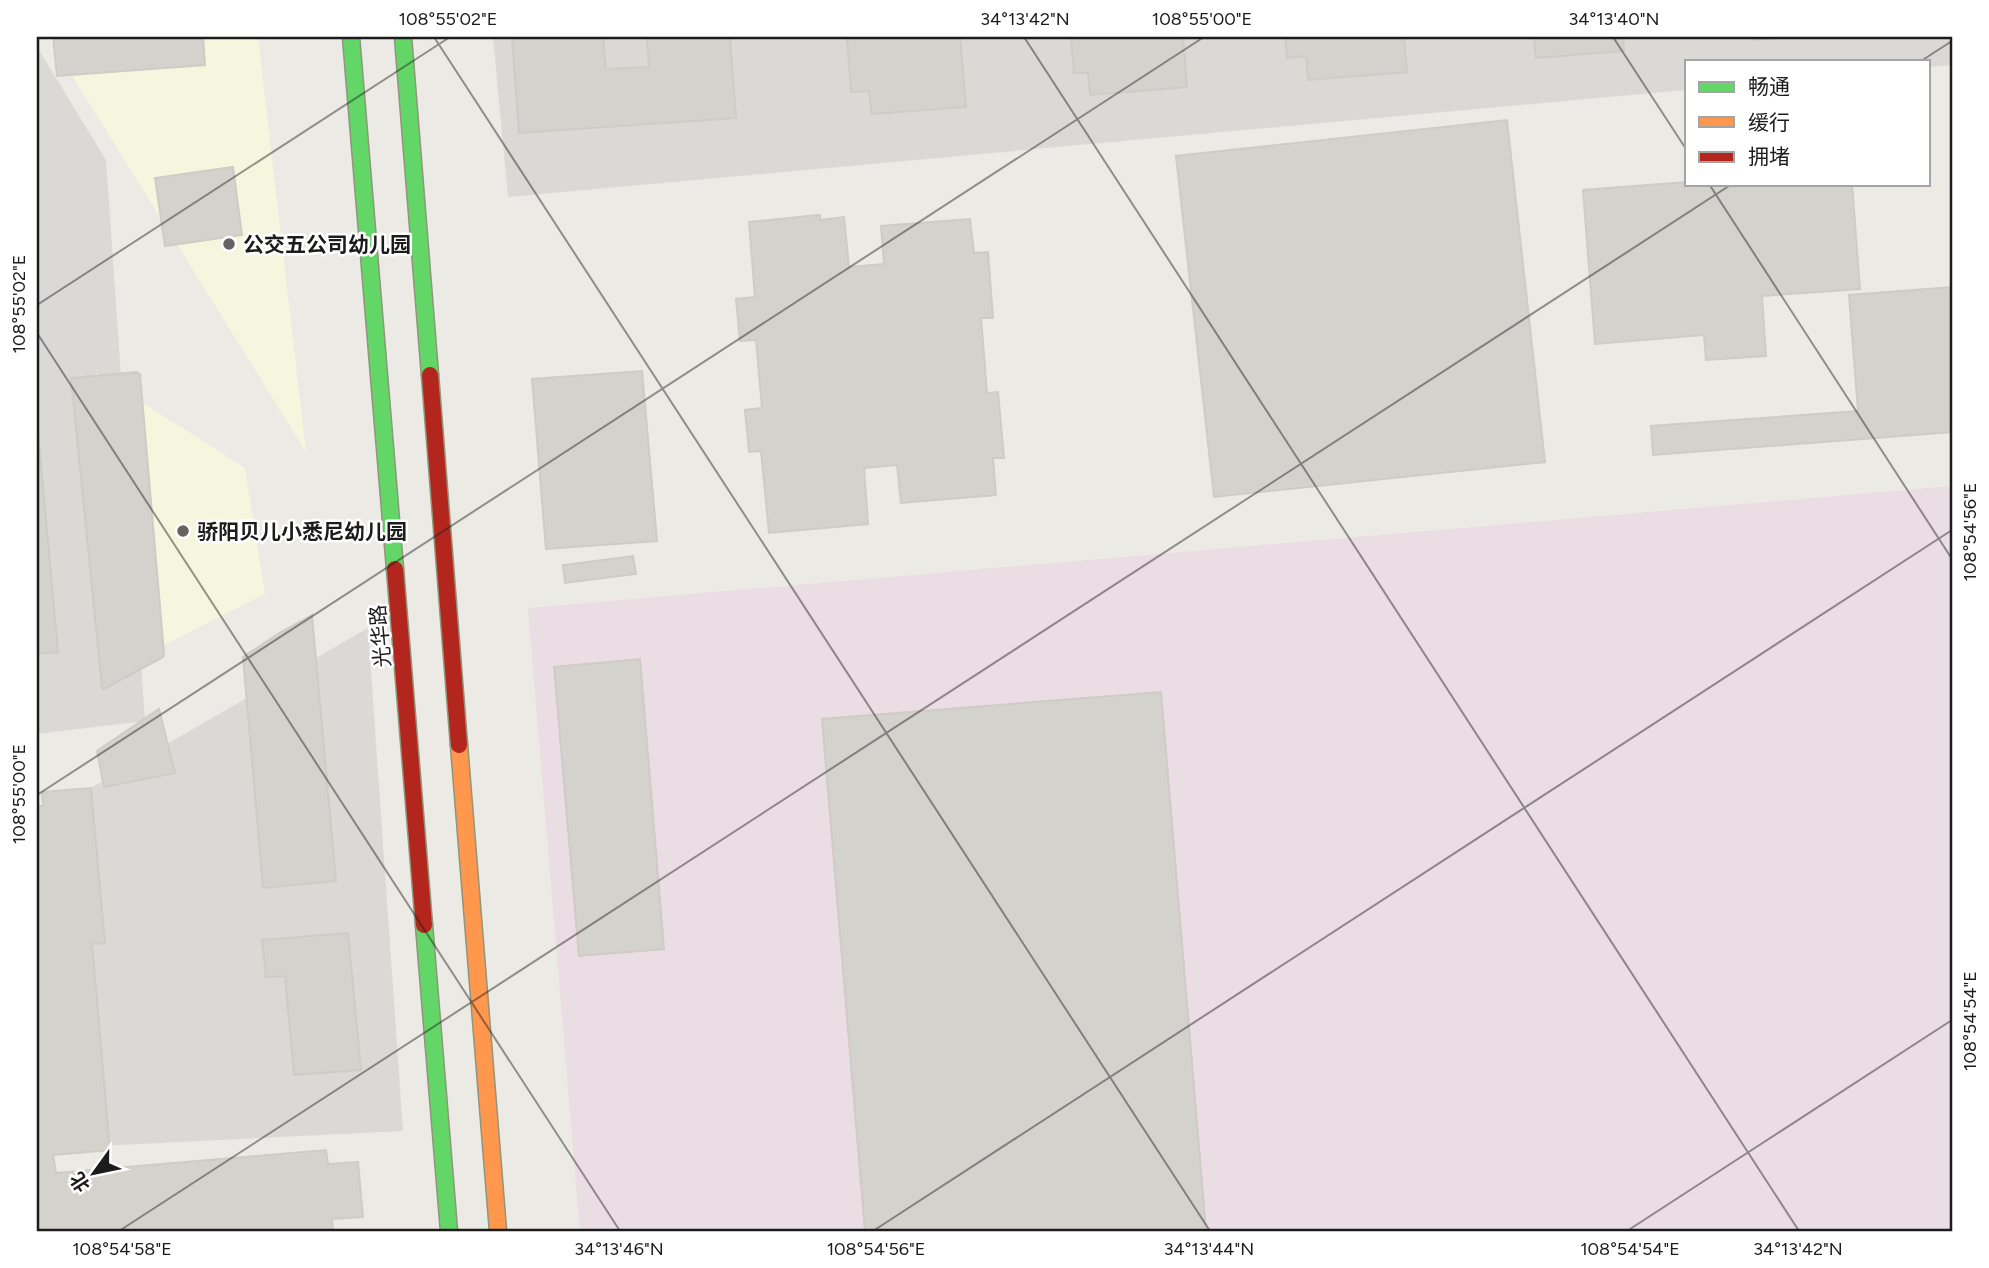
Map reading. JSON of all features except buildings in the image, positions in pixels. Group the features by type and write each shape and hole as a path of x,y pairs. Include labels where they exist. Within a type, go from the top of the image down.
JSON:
{"street":[{"name":"光华路","path":"351,37 449,1231"},
{"path":"402,37 498,1231"}],"shaded area":[{"name":"公交五公司幼儿园","path":"48,37 258,37 306,452"},
{"path":"493,37 1952,37 1952,65 1930,67 1930,60 1685,60 1685,90 508,197"},
{"path":"37,47 106,160 145,721 37,734"},
{"name":"骄阳贝儿小悉尼幼儿园","path":"96,373 245,468 265,594 123,666"},
{"path":"1952,486 1952,1231 580,1231 528,608"},
{"path":"368,628 403,1131 57,1148 37,1040 37,819"}],"traffic: fast":[{"path":"351,37 395,569"},
{"path":"403,37 430,375"},
{"path":"424,925 449,1231"}],"traffic: slow":[{"path":"459,745 498,1231"}],"traffic: jam":[{"path":"430,375 459,745"},
{"path":"395,569 424,925"}],"place":[{"name":"公交五公司幼儿园","path":"229,244"},
{"name":"骄阳贝儿小悉尼幼儿园","path":"183,531"}]}
